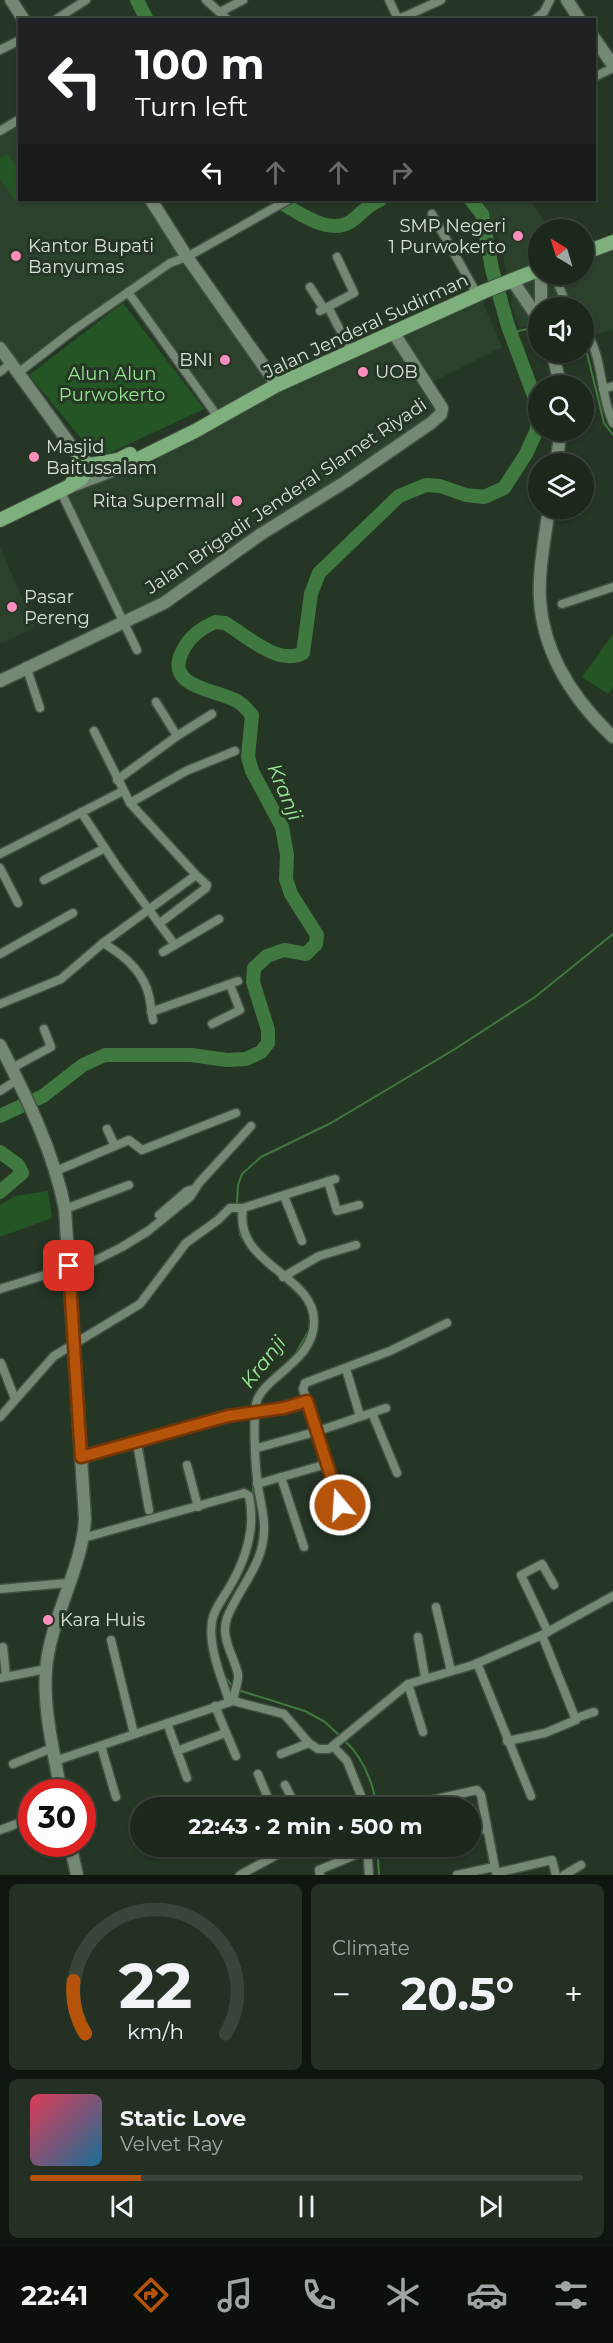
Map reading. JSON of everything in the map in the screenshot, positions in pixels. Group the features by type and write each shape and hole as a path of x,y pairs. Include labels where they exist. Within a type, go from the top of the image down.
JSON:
{"main road":[{"path":"11,0 23,18"},
{"path":"567,0 579,18"},
{"path":"596,41 612,64"},
{"path":"152,201 277,385"},
{"path":"594,249 613,242"},
{"name":"Jalan Jenderal Sudirman","path":"122,467 195,431 277,385 481,292 528,274"},
{"path":"510,281 528,305"},
{"name":"Jalan Brigadir Jenderal Slamet Riyadi","path":"0,681 26,666 164,603 242,547 345,482 441,414 442,408 393,332"},
{"path":"0,348 85,461 81,479 0,520"},
{"name":"Jalan Jenderal Sudirman","path":"85,461 118,460 202,420 215,418"},
{"path":"67,486 122,467"},
{"path":"548,519 540,602 550,643 564,679 577,700 613,737"},
{"path":"0,1045 6,1062 36,1117 56,1171 65,1209 70,1270 85,1519 83,1538 68,1583 46,1669 52,1748 58,1779"},
{"path":"73,1857 77,1875"}],"street":[{"path":"58,18 86,0"},
{"path":"206,0 226,18"},
{"path":"220,12 243,0"},
{"path":"389,0 401,18 441,0"},
{"path":"536,18 544,12 550,0"},
{"path":"0,50 18,41"},
{"path":"596,76 612,64"},
{"path":"0,131 18,120"},
{"path":"0,372 15,368 170,263 184,251 286,201"},
{"path":"432,214 481,292"},
{"path":"324,309 354,293 337,257"},
{"path":"310,287 351,351"},
{"path":"128,292 215,418"},
{"path":"594,348 613,423"},
{"path":"603,389 613,386"},
{"path":"67,486 122,622 137,650"},
{"path":"562,604 613,587"},
{"path":"26,666 40,708"},
{"path":"156,702 177,736"},
{"path":"117,780 177,736 212,714"},
{"path":"94,731 130,802 207,885 160,923"},
{"path":"130,802 186,771 235,751"},
{"path":"0,854 123,791"},
{"path":"81,812 175,945"},
{"path":"44,880 105,848"},
{"path":"0,868 18,903"},
{"path":"0,1004 61,980 103,944 196,875"},
{"path":"0,954 73,913"},
{"path":"163,952 219,919"},
{"path":"103,944 127,960 142,979 149,995 152,1016 234,983 240,1010 212,1024"},
{"path":"6,1062 51,1047 44,1029"},
{"path":"0,1091 18,1081"},
{"path":"56,1171 131,1140 142,1150 237,1113"},
{"path":"0,1289 70,1270 113,1252 148,1231 190,1197 194,1189 251,1126"},
{"path":"107,1129 115,1146"},
{"path":"0,1417 54,1356 75,1341 144,1301 181,1247 230,1208 240,1208 284,1196 331,1180 337,1211 359,1205"},
{"path":"65,1209 129,1185"},
{"path":"284,1196 302,1241"},
{"path":"231,1701 239,1676 227,1646 225,1629 227,1618 263,1550 264,1529 257,1484 254,1413 256,1403 303,1351 313,1334 314,1318 307,1298 244,1237 240,1208"},
{"path":"283,1277 312,1259 340,1248 356,1245"},
{"path":"340,1505 315,1432 303,1389 305,1383 346,1369 447,1323"},
{"path":"1,1364 15,1400"},
{"path":"346,1369 360,1416"},
{"path":"81,1457 228,1416 254,1413 307,1401"},
{"path":"256,1448 315,1432 386,1408"},
{"path":"372,1413 397,1473"},
{"path":"137,1443 149,1510"},
{"path":"257,1484 327,1464"},
{"path":"187,1465 198,1507"},
{"path":"281,1477 304,1547"},
{"path":"83,1538 244,1493 250,1498 248,1545 241,1566 213,1617 211,1630 217,1664 231,1701"},
{"path":"554,1585 542,1564 521,1575 576,1718"},
{"path":"0,1589 68,1583"},
{"path":"55,1761 231,1701 284,1713 309,1743 324,1750 340,1741 408,1684 424,1677 477,1663 545,1633 613,1596"},
{"path":"436,1607 451,1671"},
{"path":"418,1637 424,1677"},
{"path":"111,1640 134,1734"},
{"path":"3,1647 3,1677 46,1669"},
{"path":"477,1663 531,1796"},
{"path":"408,1684 423,1732"},
{"path":"214,1706 236,1756"},
{"path":"507,1741 545,1733 573,1723 576,1718 594,1712"},
{"path":"166,1723 187,1778"},
{"path":"177,1751 225,1733"},
{"path":"340,1741 362,1797"},
{"path":"281,1754 309,1743"},
{"path":"101,1746 116,1797"},
{"path":"14,1764 52,1748"},
{"path":"258,1774 267,1797"},
{"path":"285,1785 291,1797"},
{"path":"446,1797 477,1790 481,1795 496,1872"},
{"path":"0,1830 18,1823"},
{"path":"481,1830 486,1829"},
{"path":"240,1875 272,1857"},
{"path":"320,1875 319,1869 348,1857"},
{"path":"368,1857 369,1875"},
{"path":"457,1875 496,1872 552,1860 556,1875"},
{"path":"564,1875 581,1865"}],"shaded area":[{"path":"18,121 18,201 152,201 277,385 485,291 484,306 502,347 431,383 443,411 164,603 125,620 60,490 90,465 134,454 218,417 126,294 18,373 0,348 0,132"},
{"path":"483,201 530,201 543,219 528,219 528,285 594,285 594,249 613,242 613,330 594,335 594,297 528,297 528,325 520,327 511,306 512,294 500,243"},
{"name":"Pasar Pereng","path":"0,547 35,627 0,644"}],"green space":[{"path":"7,153 18,169 18,198 15,200 0,179 0,158"},
{"name":"Alun Alun Purwokerto","path":"123,303 204,409 101,457 93,453 29,375"},
{"path":"613,634 613,687 608,694 582,677"},
{"path":"48,1191 52,1218 0,1237 0,1205 15,1196"}],"waterway":[{"name":"Kranji","path":"137,0 146,18"},
{"name":"Kranji","path":"278,201 312,220 332,226 350,222 378,201"},
{"name":"Kranji","path":"0,1116 43,1096 83,1065 105,1055 191,1055 227,1060 246,1059 261,1052 268,1043 268,1030 253,982 254,968 267,956 284,950 306,954 316,944 317,935 291,894 286,879 287,855 282,827 252,771 248,757 252,715 237,701 192,684 180,672 179,663 182,652 192,638 215,622 225,623 273,653 283,656 303,653 311,594 319,573 399,496 426,485 440,486 466,495 484,497 504,488 526,454 537,430 537,404 508,326 492,269 482,214 472,201"},
{"name":"Kranji","path":"511,333 528,329"},
{"name":"Kranji","path":"589,363 604,423 613,435"},
{"name":"Kranji","path":"237,1204 238,1185 242,1174 261,1157 331,1123 455,1049 535,997 613,934"},
{"name":"Kranji","path":"0,1152 18,1165 22,1173 0,1192"},
{"name":"Kranji","path":"237,1210 240,1235 247,1246"},
{"name":"Kranji","path":"284,1281 300,1296"},
{"name":"Kranji","path":"284,1365 296,1353 308,1332"},
{"name":"Kranji","path":"253,1473 253,1498"},
{"name":"Kranji","path":"248,1557 252,1545"},
{"name":"Kranji","path":"224,1675 233,1687"},
{"name":"Kranji","path":"238,1690 305,1711 325,1722 340,1736"},
{"name":"Kranji","path":"344,1740 357,1754 366,1771 375,1797"},
{"name":"Kranji","path":"378,1857 379,1875"}],"place":[{"name":"SMP Negeri 1 Purwokerto","path":"518,236"},
{"name":"Kantor Bupati Banyumas","path":"16,256"},
{"name":"BNI","path":"225,360"},
{"name":"UOB","path":"363,372"},
{"name":"Masjid Baitussalam","path":"34,457"},
{"name":"Rita Supermall","path":"237,501"},
{"name":"Pasar Pereng","path":"12,607"},
{"name":"Kara Huis","path":"48,1620"}],"route":[{"path":"69,1266 81,1457 228,1416 269,1411 307,1401 340,1505"}]}
